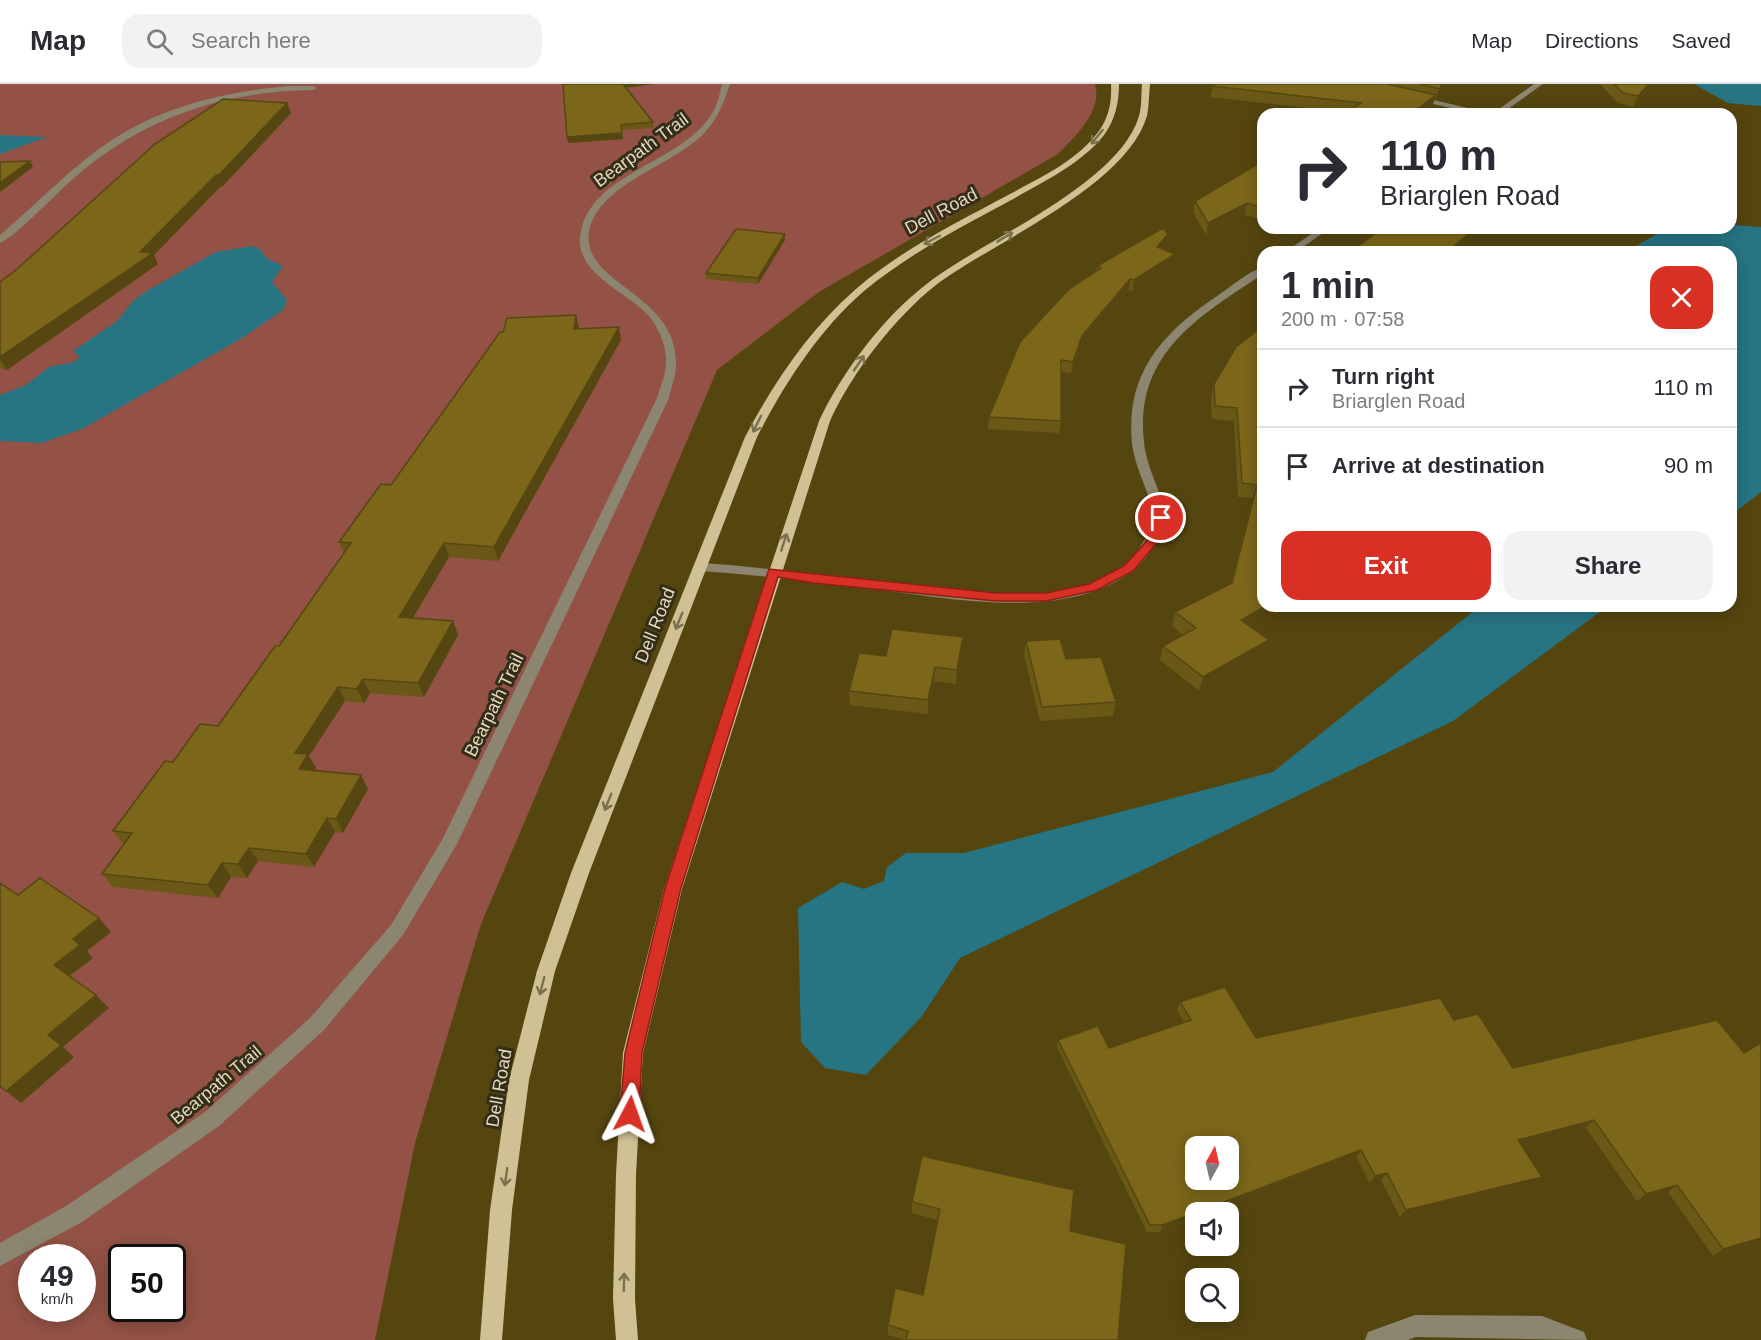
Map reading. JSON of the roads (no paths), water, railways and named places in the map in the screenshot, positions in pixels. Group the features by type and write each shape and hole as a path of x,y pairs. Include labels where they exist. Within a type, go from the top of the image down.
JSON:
{"main road":[{"name":"Dell Road","path":"491,1340 501,1210 519,1080 546,971 580,873 751,437 766,406 787,374 821,331 859,291 909,253 1062,169 1086,150 1101,133 1112,115 1115,84"},
{"path":"627,1340 624,1299 626,1174 633,1053 673,888 807,470 831,408 878,337 936,281 1060,204 1099,175 1126,149 1142,122 1148,99 1146,84"}],"street":[{"name":"Bearpath Trail","path":"0,1255 74,1214 212,1119 317,1024 397,930 449,844 666,388 671,366 666,338 651,312 600,273 587,252 585,232 593,212 609,193 670,156 715,116 724,97 726,84"},
{"path":"1505,108 1539,84"},
{"path":"0,240 120,138 181,111 218,100 277,88 313,88"},
{"path":"1410,96 1460,108"},
{"path":"1299,246 1317,234"},
{"path":"701,567 774,572 813,579 984,596 1046,597 1092,587 1128,568 1150,544 1161,518 1138,445 1137,403 1149,368 1170,337 1257,274"},
{"path":"1376,1340 1415,1326 1542,1327 1576,1340"}],"water":[{"path":"1694,84 1761,84 1761,106 1728,103"},
{"path":"0,135 47,137 0,154"},
{"path":"1737,225 1761,227 1761,492 1737,510 1737,246 1636,246 1657,234 1737,234"},
{"path":"252,246 260,249 266,258 283,266 272,282 287,300 283,310 242,338 84,428 42,443 0,441 0,395 26,385 49,367 74,362 80,357 73,351 117,321 133,301 148,290 216,252"},
{"path":"1473,612 1600,612 1453,721 960,958 922,1016 866,1075 825,1068 801,1042 798,908 842,882 864,889 884,881 887,867 906,853 964,853 1273,772"}]}
